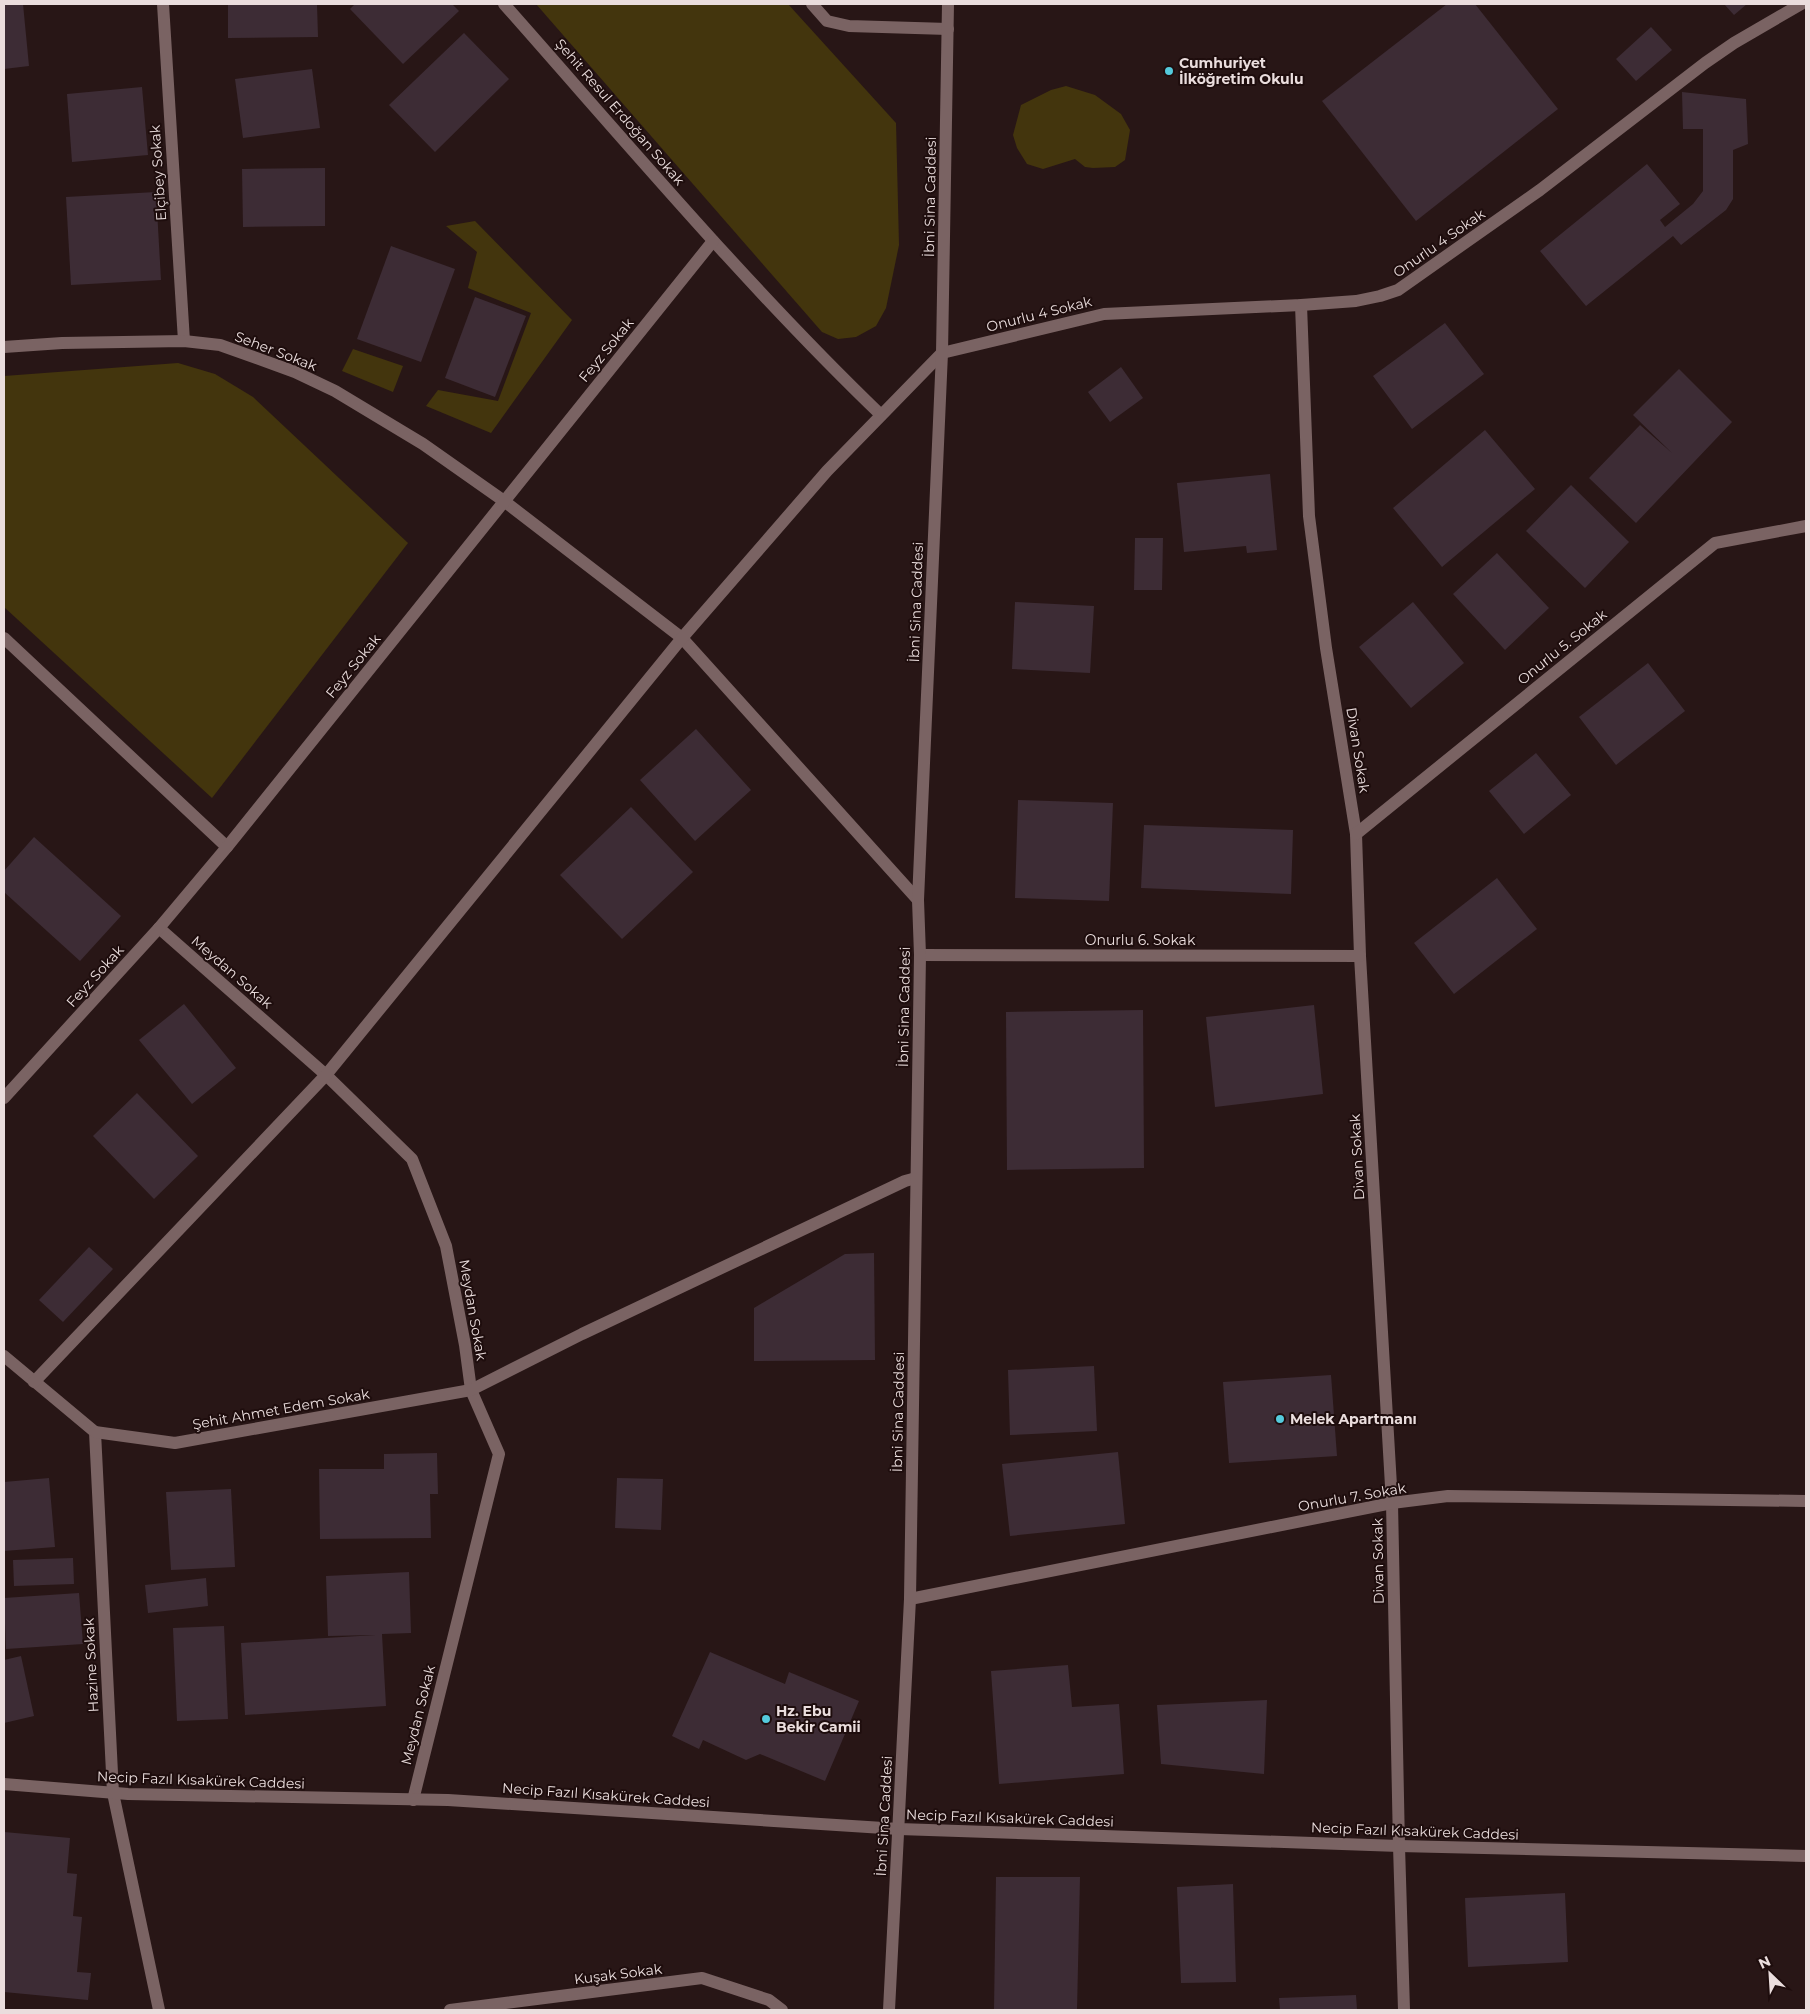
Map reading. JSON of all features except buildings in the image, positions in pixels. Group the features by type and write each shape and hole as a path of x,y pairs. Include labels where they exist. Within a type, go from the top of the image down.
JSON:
{"street":[{"name":"Elçibey Sokak","path":"163,4 184,340"},
{"name":"Şehit Resul Erdoğan Sokak","path":"504,4 712,241 818,356 881,415"},
{"path":"812,4 827,21 849,26 948,29"},
{"name":"İbni Sina Caddesi","path":"889,2010 910,1599 920,956 918,900 942,353 948,4"},
{"name":"Onurlu 4 Sokak","path":"942,353 1104,314 1356,301 1398,290 1540,190 1705,63 1734,43 1801,4"},
{"name":"Feyz Sokak","path":"4,1098 159,928 227,847 712,241"},
{"name":"Divan Sokak","path":"1301,305 1309,516 1326,648 1356,834 1360,956 1392,1503 1404,2010"},
{"name":"Seher Sokak","path":"4,347 62,343 184,340 220,345 295,372 335,391 423,444 504,501 682,638 918,900"},
{"path":"34,1382 326,1075 682,638 827,471 942,353"},
{"name":"Onurlu 5. Sokak","path":"1356,834 1715,543 1806,526"},
{"path":"4,638 227,847"},
{"name":"Meydan Sokak","path":"159,928 326,1075 412,1158 446,1246 465,1345 471,1390 499,1454 412,1800"},
{"name":"Onurlu 6. Sokak","path":"920,956 1360,956"},
{"name":"Şehit Ahmet Edem Sokak","path":"95,1432 175,1443 471,1390 600,1325 905,1181 916,1178"},
{"path":"4,1356 95,1432"},
{"name":"Hazine Sokak","path":"95,1432 113,1793 159,2010"},
{"name":"Onurlu 7. Sokak","path":"910,1599 1392,1503 1448,1496 1806,1501"},
{"name":"Necip Fazıl Kısakürek Caddesi","path":"4,1784 113,1793 448,1800 899,1829 1399,1846 1806,1856"},
{"name":"Kuşak Sokak","path":"450,2010 702,1978 769,2000 782,2010"}],"shaded area":[{"path":"536,4 788,4 896,123 899,245 886,308 876,326 856,337 838,339 822,332"},
{"path":"1066,86 1095,95 1121,114 1130,130 1125,160 1115,167 1085,167 1075,159 1043,169 1027,164 1017,148 1013,135 1021,105 1051,90"},
{"path":"475,221 572,320 491,433 426,406 438,390 498,401 531,313 468,288 477,252 446,226"},
{"path":"353,349 403,366 393,392 342,371"},
{"path":"178,363 215,374 253,397 408,543 212,798 4,607 4,376"}],"place":[{"name":"Cumhuriyet İlköğretim Okulu","path":"1169,71"},
{"name":"Melek Apartmanı","path":"1280,1419"},
{"name":"Hz. Ebu Bekir Camii","path":"766,1719"}]}
